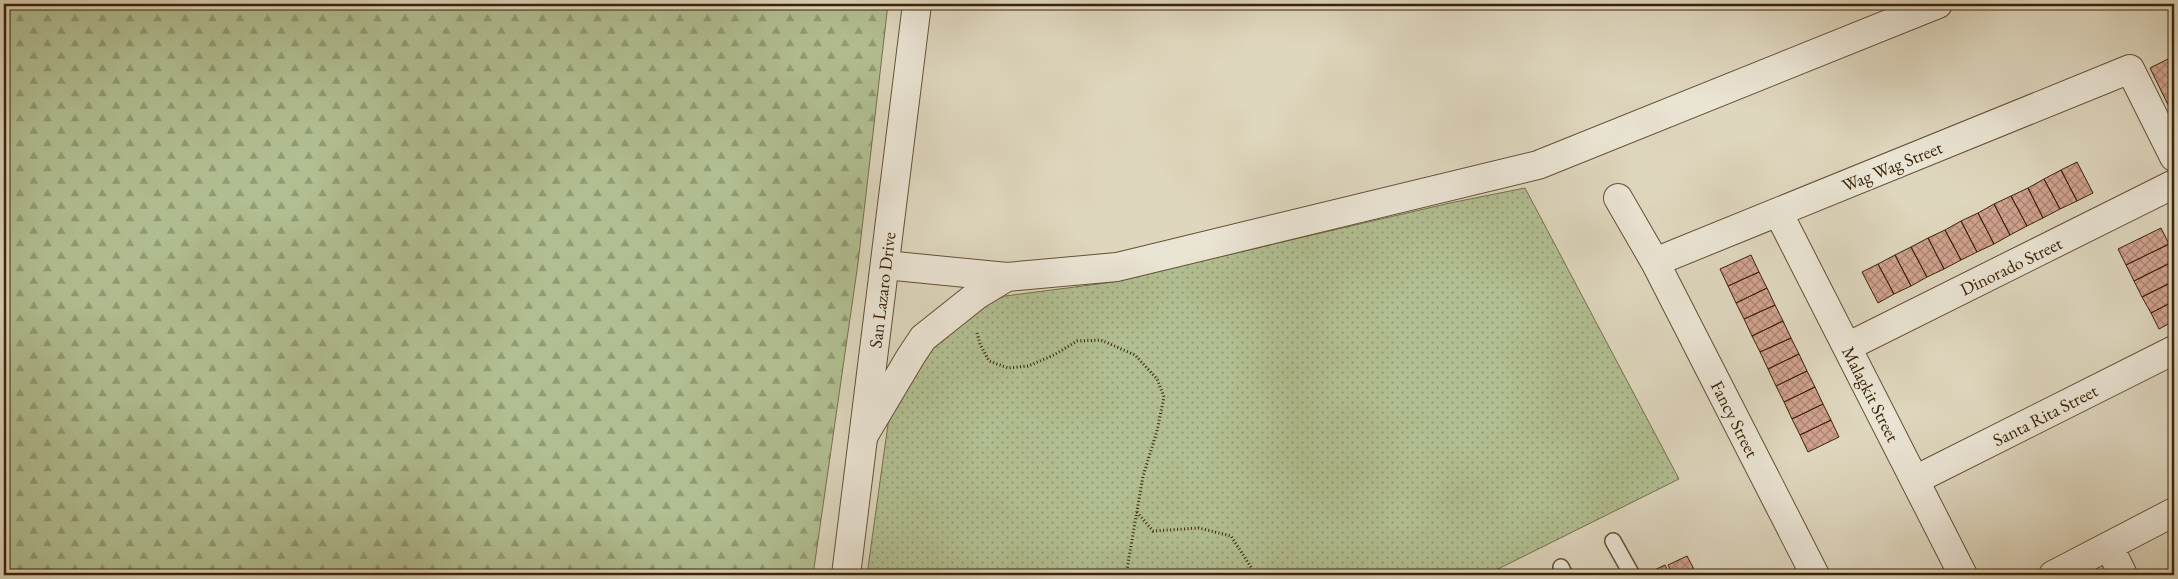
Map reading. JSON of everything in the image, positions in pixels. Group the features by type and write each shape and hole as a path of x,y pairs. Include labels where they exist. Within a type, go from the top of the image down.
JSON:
{"street":[{"name":"San Lazaro Drive","path":"846,575 917,4"},
{"path":"885,265 1007,277 1117,268 1538,165 1938,4"},
{"name":"Wag Wag Street","path":"1655,262 2130,69 2174,157"},
{"name":"Dinorado Street","path":"1847,347 2174,184"},
{"name":"Fancy Street","path":"1618,198 1655,262 1815,575"},
{"name":"Malagkit Street","path":"1778,212 1964,575"},
{"path":"864,435 911,356 924,338 977,296 1007,277"},
{"name":"Santa Rita Street","path":"1915,480 2174,350"},
{"path":"2053,575 2087,567 2109,546 2174,512"},
{"path":"2109,546 2123,575"}],"lane":[{"path":"1613,541 1632,575"}],"path":[{"path":"977,296 974,322 980,344 990,361 1008,368 1028,366 1054,355 1077,341 1101,340 1135,355 1157,379 1164,397 1157,431 1143,476 1126,575"},
{"path":"1137,511 1153,531 1199,528 1231,536 1256,575"}],"green space":[{"path":"4,4 888,4 858,263 813,575 4,575"},
{"path":"1525,188 1679,479 1486,575 867,575 889,417 931,337 978,308 1005,296 1106,283 1450,203"}],"building":[{"path":"2174,56 2174,117 2150,68"},
{"path":"2077,162 2093,193 2077,201 2061,170"},
{"path":"2061,170 2077,201 2060,209 2044,179"},
{"path":"2044,179 2060,209 2043,218 2028,188"},
{"path":"2028,188 2043,218 2027,226 2011,196"},
{"path":"2011,196 2027,226 2010,235 1994,204"},
{"path":"1994,204 2010,235 1994,244 1978,213"},
{"path":"1978,213 1994,244 1977,252 1961,221"},
{"path":"1961,221 1977,252 1961,260 1945,230"},
{"path":"2161,228 2169,244 2126,265 2118,249"},
{"path":"1945,230 1961,260 1944,269 1928,238"},
{"path":"1928,238 1944,269 1927,277 1911,247"},
{"path":"2169,244 2174,255 2174,261 2134,281 2126,265"},
{"path":"1911,247 1927,277 1911,286 1895,255"},
{"path":"1751,255 1759,272 1728,286 1720,269"},
{"path":"1895,255 1911,286 1894,294 1878,264"},
{"path":"2174,261 2174,281 2142,297 2134,281"},
{"path":"1878,264 1894,294 1878,303 1862,272"},
{"path":"1759,272 1767,288 1736,303 1728,286"},
{"path":"2174,281 2174,301 2151,313 2142,297"},
{"path":"1767,288 1775,305 1744,319 1736,303"},
{"path":"2174,301 2174,321 2159,329 2151,313"},
{"path":"1775,305 1783,321 1752,336 1744,319"},
{"path":"1783,321 1791,338 1760,352 1752,336"},
{"path":"1791,338 1799,354 1768,369 1760,352"},
{"path":"1799,354 1807,371 1776,386 1768,369"},
{"path":"1807,371 1815,387 1784,402 1776,386"},
{"path":"1815,387 1823,404 1792,419 1784,402"},
{"path":"1823,404 1831,420 1800,435 1792,419"},
{"path":"1831,420 1839,437 1808,452 1800,435"},
{"path":"1687,556 1697,575 1673,575 1668,565"},
{"path":"1665,565 1670,575 1646,574"}]}
